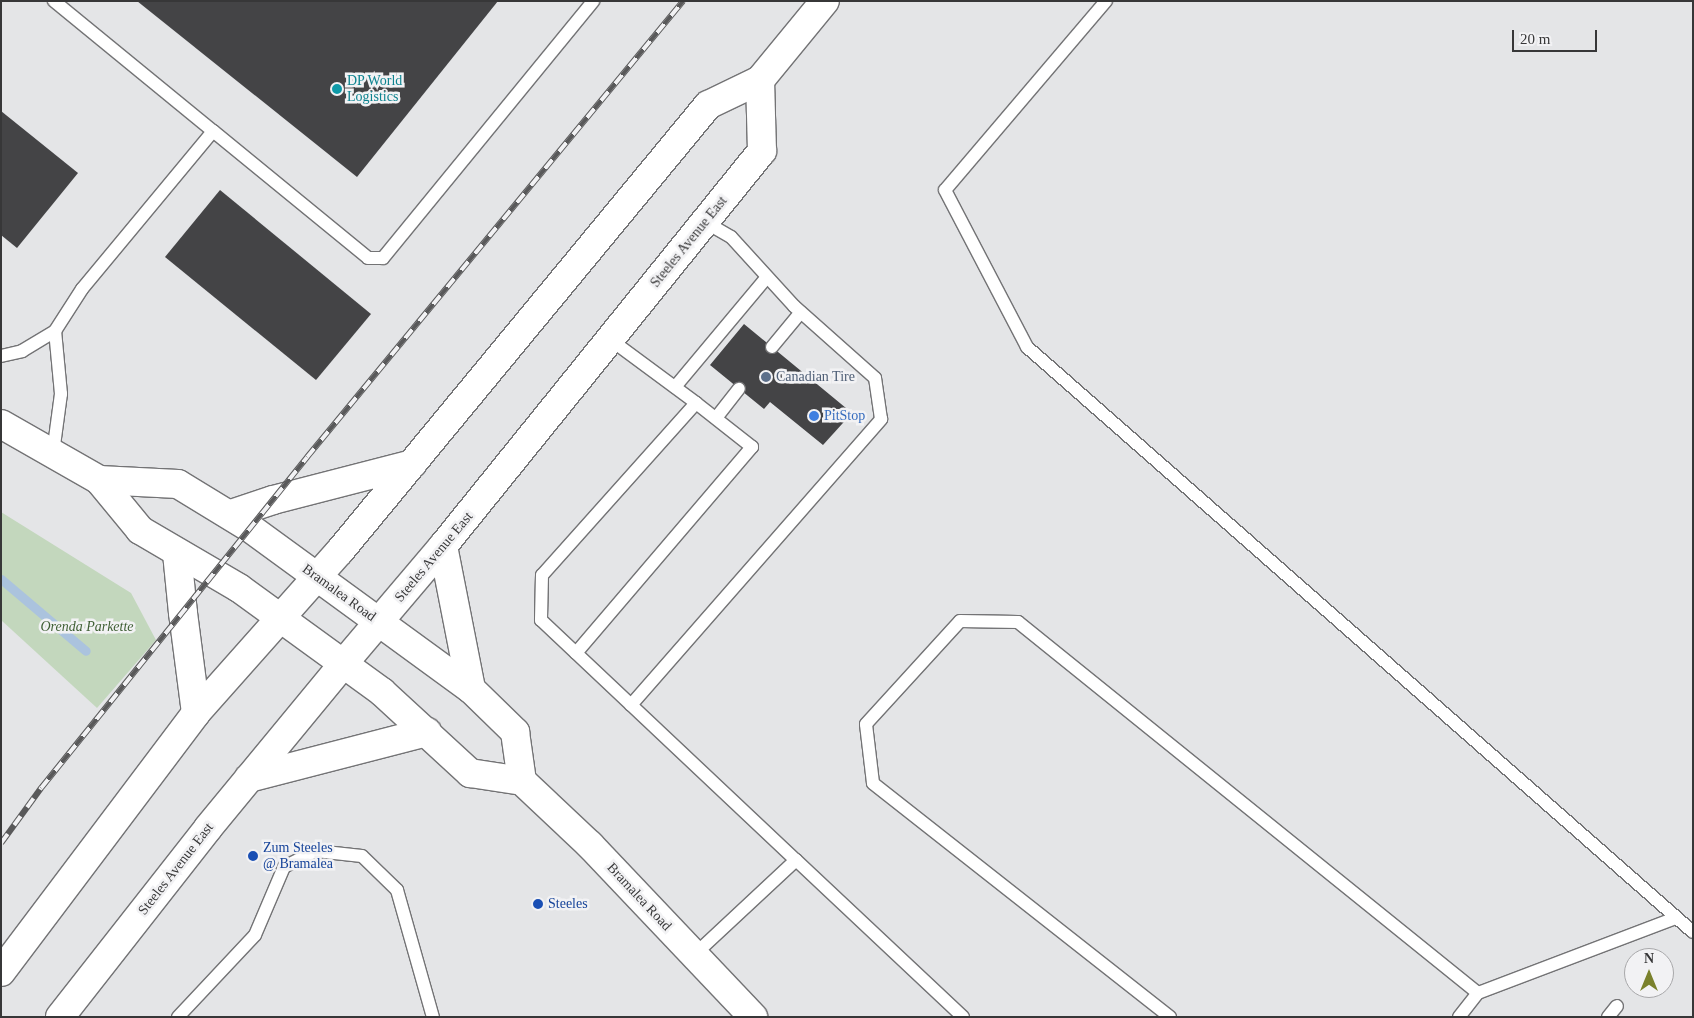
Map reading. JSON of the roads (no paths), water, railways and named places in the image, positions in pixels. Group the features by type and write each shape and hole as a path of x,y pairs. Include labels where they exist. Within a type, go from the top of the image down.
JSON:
{"main road":[{"path":"1,972 196,712 317,577 708,105 760,80 825,1"},
{"name":"Steeles Avenue East","path":"60,1017 249,778 443,546 762,151 760,80"},
{"name":"Bramalea Road","path":"1,424 99,480 140,530 238,588 382,692 470,773 522,781 590,845 693,956 753,1017"},
{"path":"231,514 273,500 412,464"},
{"name":"Bramalea Road","path":"99,480 178,484 231,514 471,690 515,732 522,781"},
{"path":"443,546 471,690"},
{"path":"177,553 196,712"},
{"path":"249,778 427,732"}],"lane":[{"path":"54,1 368,258 383,258 593,1"},
{"path":"1106,1 945,190 1027,347 1693,932"},
{"path":"1,356 22,351 56,331 82,290 213,131"},
{"path":"631,704 881,419 875,378 801,312 731,237 705,222"},
{"path":"675,387 767,277"},
{"path":"772,347 801,312"},
{"path":"53,453 61,394 56,331"},
{"path":"576,653 752,447 611,340"},
{"path":"716,418 740,389"},
{"path":"696,403 542,575 541,620 963,1017"},
{"path":"1170,1017 873,782 866,724 960,621 1018,622 1478,993"},
{"path":"178,1017 255,935 284,867 316,851 362,856 397,890 433,1017"},
{"path":"693,956 796,860"},
{"path":"1459,1017 1478,993 1675,918"},
{"path":"1608,1017 1617,1006"}],"waterway":[{"path":"1,579 86,651"}],"railway":[{"path":"1,843 41,788 307,457 683,1"}],"place":[{"name":"DP World Logistics","path":"337,89"},
{"name":"Canadian Tire","path":"766,377"},
{"name":"PitStop","path":"814,416"},
{"name":"Zum Steeles @ Bramalea","path":"253,856"},
{"name":"Steeles","path":"538,904"}],"park label":[{"name":"Orenda Parkette","path":"87,627"}]}
